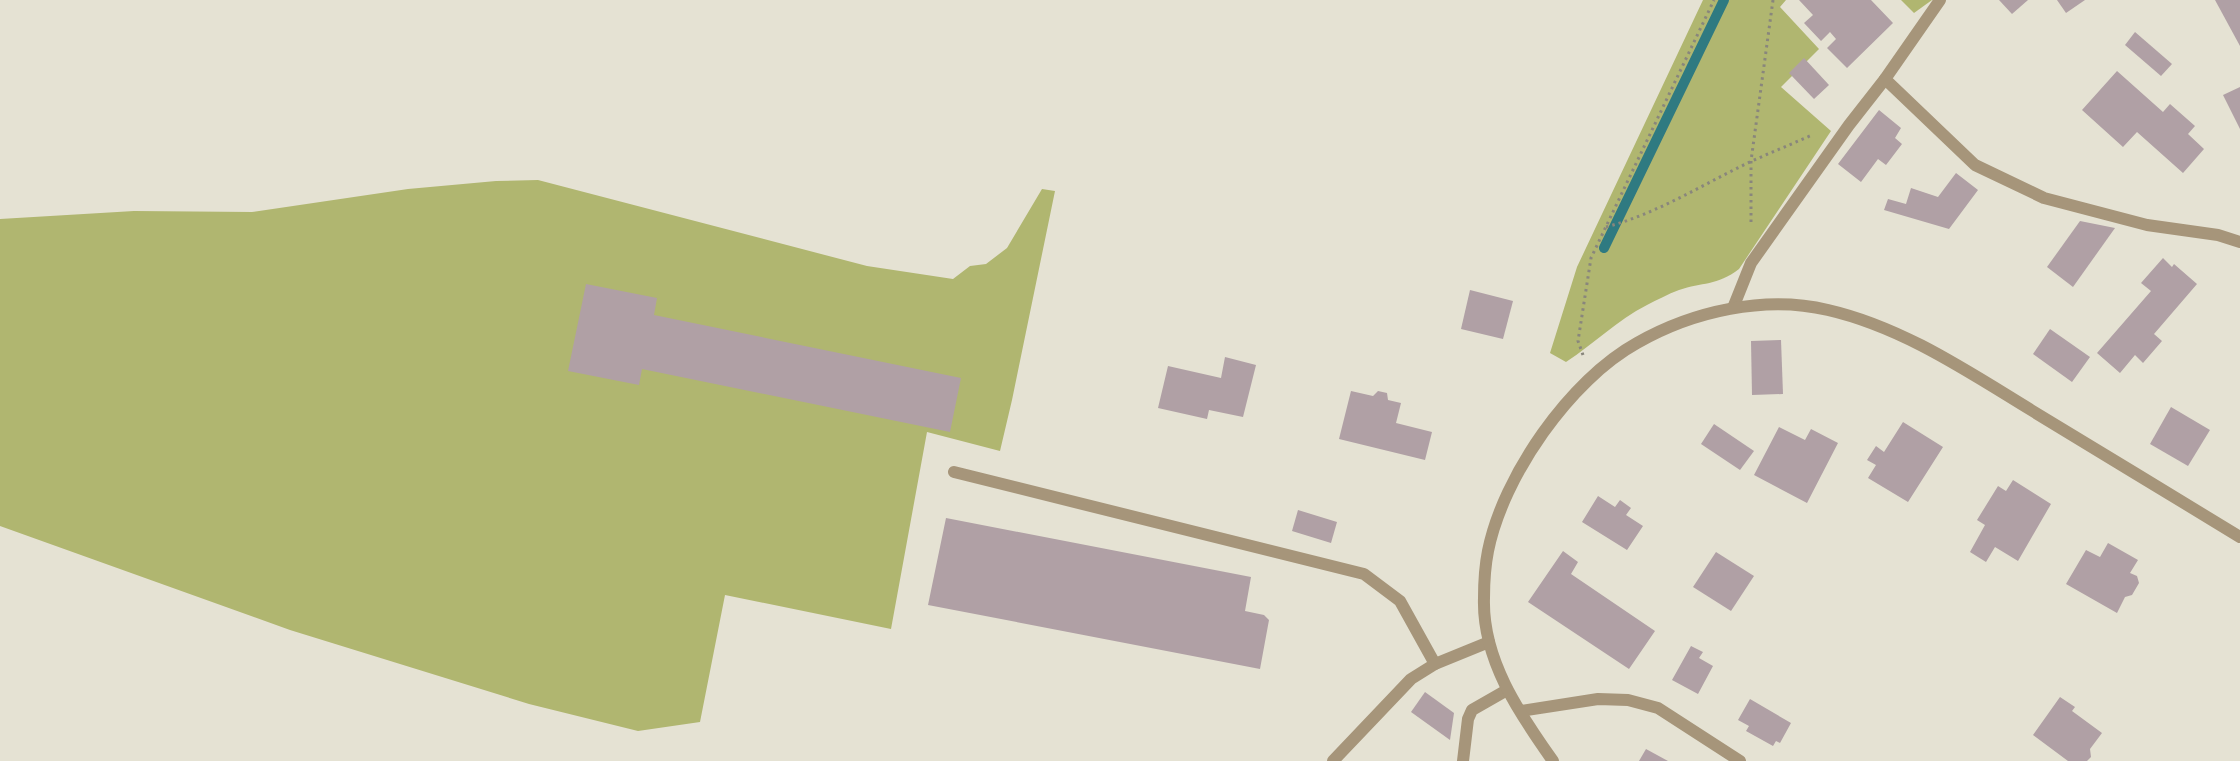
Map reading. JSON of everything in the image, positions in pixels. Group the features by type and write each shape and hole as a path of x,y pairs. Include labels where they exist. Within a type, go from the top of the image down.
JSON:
{"street":[{"path":"1734,308 1751,263 1940,0"},
{"path":"1885,79 1975,165 2044,198 2147,225 2218,235 2240,242"},
{"path":"1553,761 1507,690 1495,665 1489,642 1484,600 1488,551 1517,475 1540,439 1570,399 1602,368 1636,343 1683,321 1734,308 1780,305 1827,310 1886,329 1944,358 2240,537"},
{"path":"954,472 1364,574 1400,601 1436,664"},
{"path":"1333,761 1412,680 1436,664 1489,642"},
{"path":"1463,761 1468,719 1472,710 1507,690"},
{"path":"1521,711 1598,699 1628,700 1658,708 1740,761"}],"path":[{"path":"1584,357 1578,341 1590,258 1714,0"},
{"path":"1751,263 1751,161 1773,0"},
{"path":"1605,227 1632,220 1707,186 1751,161 1813,135 1849,125"}],"green space":[{"path":"1703,0 1786,0 1780,7 1819,49 1781,87 1831,131 1739,269 1724,278 1687,287 1647,305 1566,362 1550,353 1577,267"},
{"path":"1901,0 1932,0 1914,13"},
{"path":"538,180 867,266 953,279 970,266 986,264 1007,248 1042,189 1055,191 1000,451 927,432 891,629 725,595 700,722 638,731 529,704 290,630 0,526 0,219 134,211 252,212 408,189 496,181"}],"building":[{"path":"1799,0 1871,0 1893,23 1847,68 1827,48 1836,39 1830,32 1821,41 1804,23 1813,15"},
{"path":"1999,0 2028,0 2012,14"},
{"path":"2057,0 2085,0 2066,13"},
{"path":"2215,0 2240,0 2240,46"},
{"path":"2135,32 2172,64 2161,76 2125,45"},
{"path":"1804,58 1829,85 1814,99 1789,73"},
{"path":"2117,71 2163,112 2170,104 2195,126 2188,134 2204,149 2183,173 2137,132 2123,147 2082,110"},
{"path":"2240,87 2240,129 2223,95"},
{"path":"1879,110 1901,128 1895,138 1902,144 1886,165 1878,159 1861,182 1838,164"},
{"path":"1956,173 1978,190 1949,229 1884,210 1888,199 1906,204 1911,188 1938,197"},
{"path":"2080,221 2115,228 2073,287 2047,267"},
{"path":"2163,258 2172,267 2174,264 2197,284 2154,334 2162,341 2143,363 2135,355 2120,373 2097,353 2151,291 2141,283"},
{"path":"586,284 657,298 654,315 961,378 950,432 642,369 639,385 568,371"},
{"path":"1470,290 1513,301 1503,339 1461,329"},
{"path":"2050,329 2090,357 2072,382 2033,354"},
{"path":"1781,340 1783,394 1752,395 1751,341"},
{"path":"1225,357 1256,365 1243,417 1209,410 1207,419 1158,408 1168,366 1221,378"},
{"path":"1351,391 1373,396 1378,391 1387,393 1388,400 1401,403 1396,423 1432,432 1425,460 1339,439"},
{"path":"2171,407 2210,430 2188,466 2150,444"},
{"path":"1903,422 1943,447 1908,502 1868,478 1876,465 1867,460 1876,446 1884,452"},
{"path":"1714,424 1754,451 1740,470 1701,444"},
{"path":"1779,427 1805,440 1811,429 1838,443 1807,503 1754,475"},
{"path":"2013,480 2051,504 2018,561 1995,547 1986,562 1970,552 1985,525 1977,520 1998,486 2006,491"},
{"path":"1598,496 1615,507 1620,500 1631,508 1626,515 1643,526 1627,550 1582,522"},
{"path":"1298,510 1337,522 1331,543 1292,531"},
{"path":"946,518 1251,577 1245,611 1264,615 1269,620 1260,669 928,605"},
{"path":"2108,543 2138,560 2130,573 2137,576 2139,583 2132,595 2125,597 2117,613 2066,584 2086,550 2100,557"},
{"path":"1563,551 1578,562 1571,574 1655,631 1629,669 1528,602"},
{"path":"1716,552 1754,576 1731,611 1693,587"},
{"path":"1691,646 1703,652 1699,658 1713,666 1698,694 1672,680"},
{"path":"1425,692 1454,713 1450,740 1411,712"},
{"path":"2060,697 2075,707 2072,711 2102,733 2090,749 2091,757 2087,761 2068,761 2033,735"},
{"path":"1750,699 1791,723 1780,743 1776,741 1773,746 1746,731 1749,726 1738,720"},
{"path":"1646,749 1668,761 1639,761"}],"waterway":[{"path":"1604,248 1724,0"}]}
